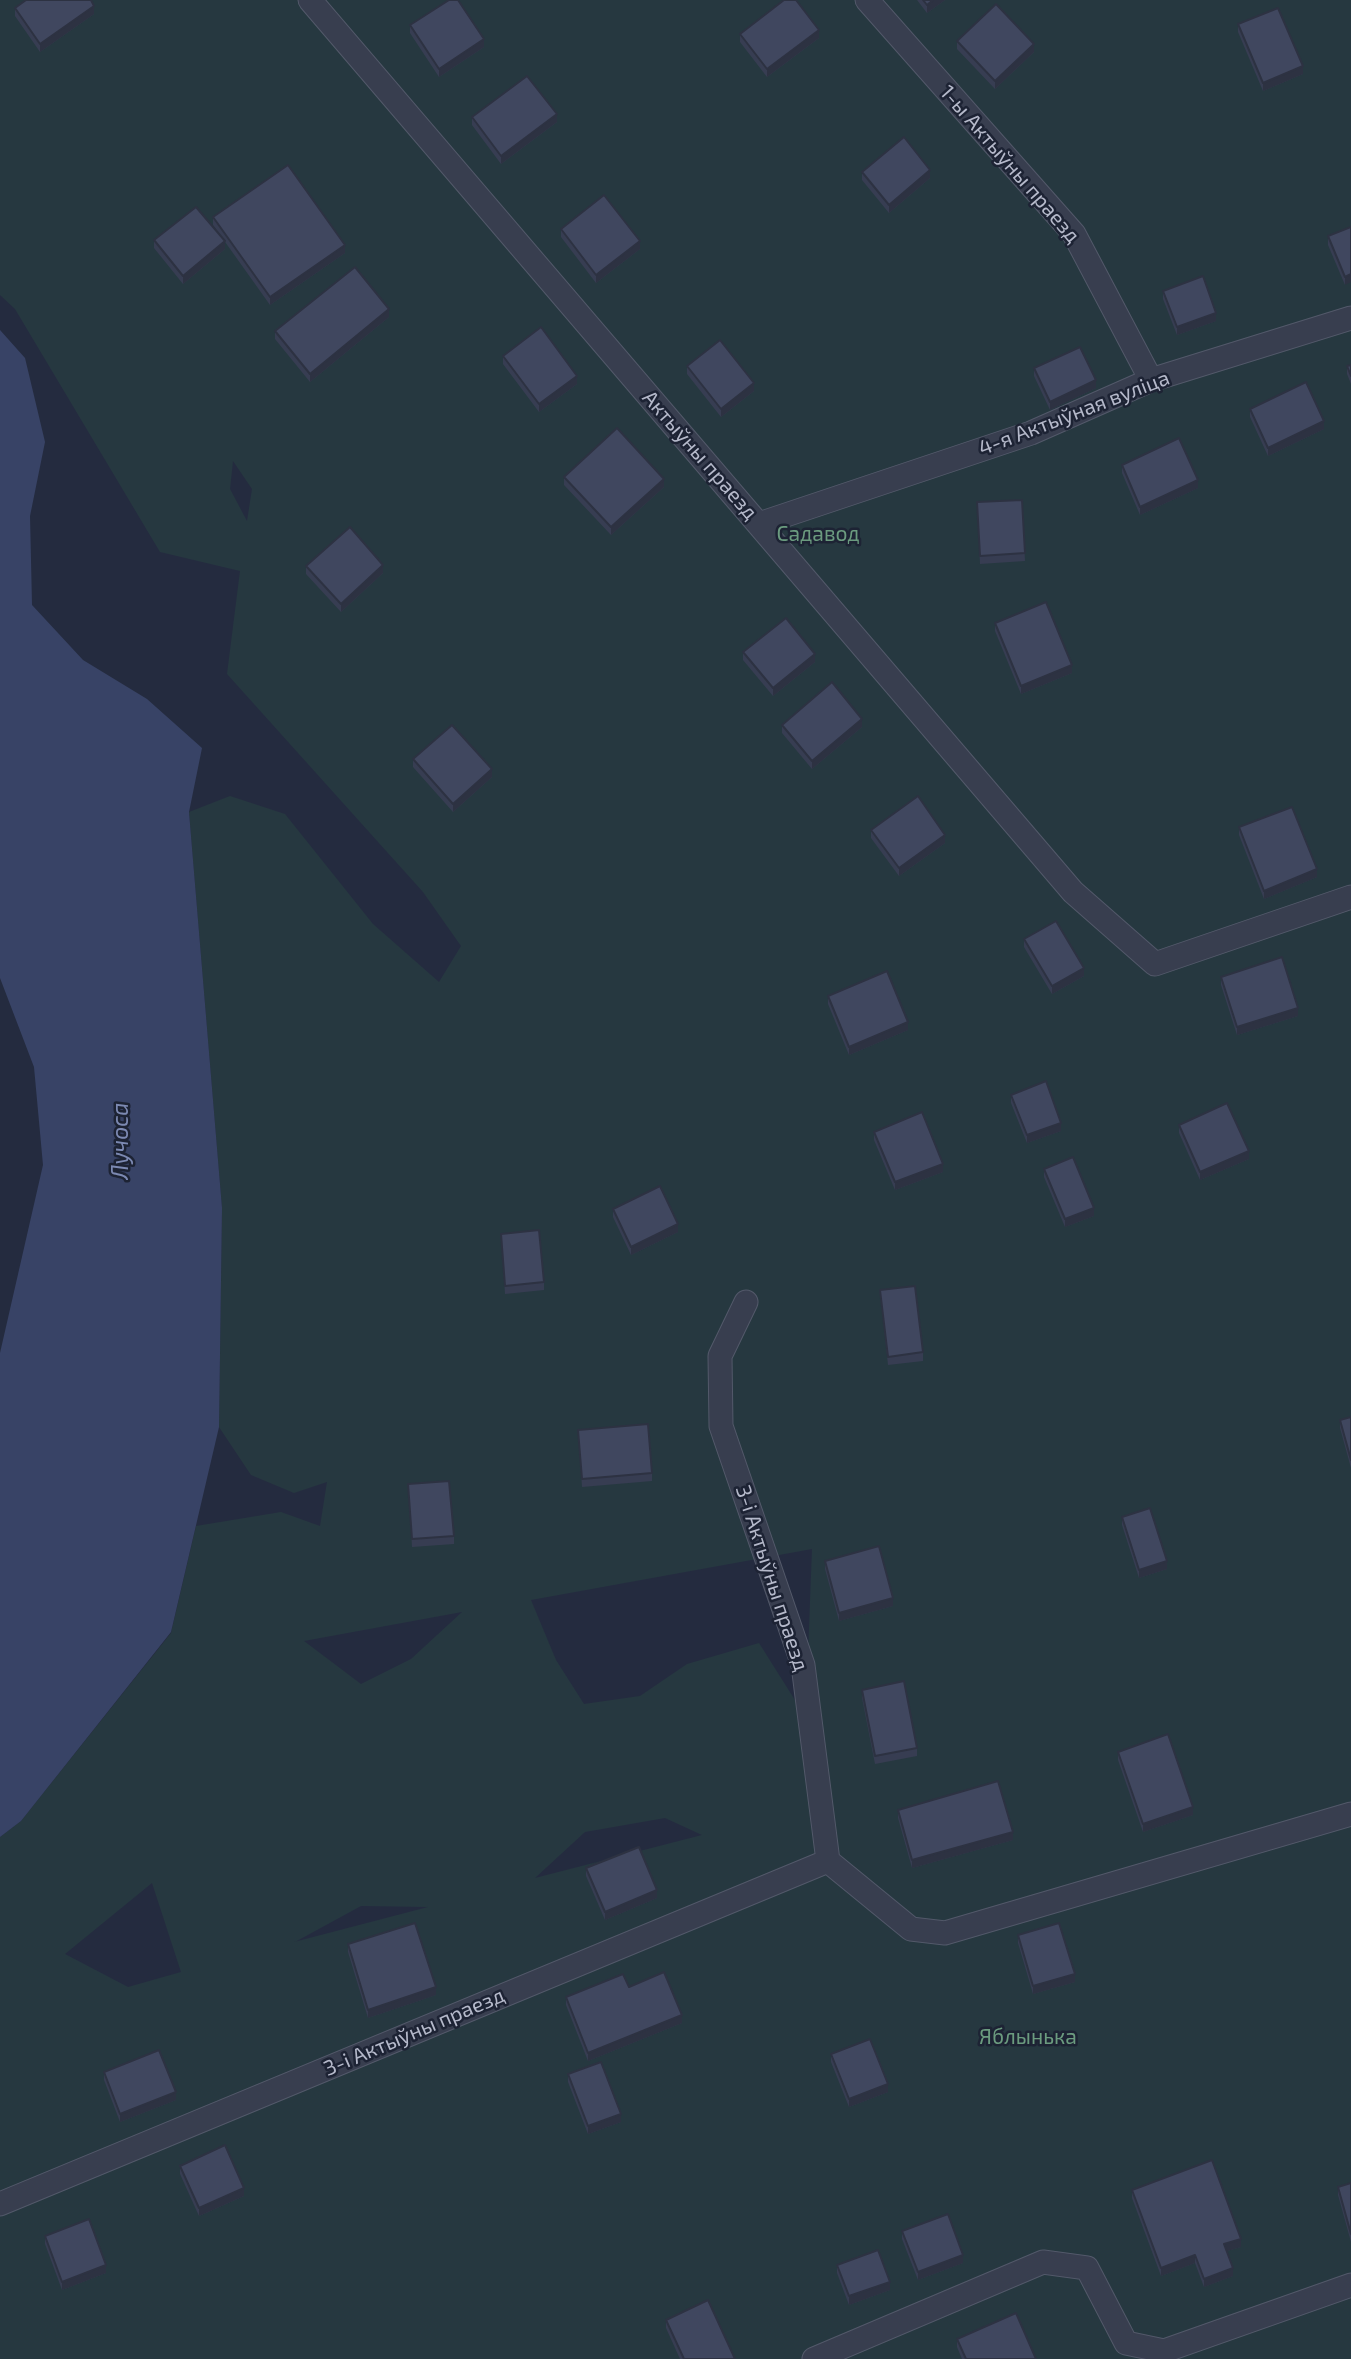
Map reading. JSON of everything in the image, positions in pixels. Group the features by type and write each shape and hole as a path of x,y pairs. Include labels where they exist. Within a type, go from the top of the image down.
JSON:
{"lane":[{"name":"Актыўны праезд","path":"310,0 1073,892 1155,964 1351,897"},
{"name":"1-ы Актыўны праезд","path":"867,0 1074,234 1152,380"},
{"name":"4-я Актыўная вуліца","path":"759,524 1031,433 1152,380 1351,318"},
{"name":"3-і Актыўны праезд","path":"0,2204 828,1861 803,1665 721,1426 720,1356 746,1302"},
{"path":"828,1861 911,1929 945,1933 1351,1814"},
{"path":"814,2359 1043,2262 1087,2268 1126,2343 1164,2351 1351,2286"}],"green space":[{"path":"0,0 1351,0 1351,2359 0,2359 0,1837 21,1821 171,1633 196,1526 281,1512 320,1526 327,1482 294,1493 251,1475 219,1427 222,1208 189,812 230,796 285,814 373,924 439,982 461,946 423,892 227,674 240,571 160,552 15,309 0,295","holes":["233,461 252,489 247,521 230,489","812,1549 805,1733 805,1716 759,1643 687,1664 640,1696 584,1704 556,1660 531,1600","462,1612 411,1659 361,1684 304,1641","665,1818 702,1835 535,1878 585,1832","152,1883 181,1972 128,1987 65,1954","361,1906 428,1907 296,1941"]}],"water":[{"name":"Лучоса","path":"0,330 25,358 45,442 30,516 32,605 83,660 147,699 202,748 189,812 222,1208 219,1427 171,1632 21,1821 0,1837 0,1353 43,1165 34,1067 0,978"}],"building":[{"path":"26,0 91,0 94,6 40,44 15,8"},
{"path":"449,0 458,0 484,39 439,69 410,25"},
{"path":"784,0 796,0 819,30 767,69 740,34"},
{"path":"996,4 1034,44 995,81 957,41"},
{"path":"1278,8 1303,66 1263,83 1238,24"},
{"path":"527,76 557,114 501,156 472,117"},
{"path":"904,137 930,170 889,205 862,172"},
{"path":"288,165 345,245 270,297 213,217"},
{"path":"604,195 640,241 596,275 561,229"},
{"path":"196,207 225,241 183,276 154,240"},
{"path":"1351,227 1351,274 1345,277 1328,236"},
{"path":"355,267 389,309 310,374 275,331"},
{"path":"1203,276 1216,313 1177,327 1163,291"},
{"path":"541,327 577,376 539,404 503,356"},
{"path":"720,340 754,383 721,409 687,366"},
{"path":"1080,347 1096,380 1050,402 1034,368"},
{"path":"1306,382 1324,421 1268,448 1250,409"},
{"path":"617,428 664,479 611,527 564,477"},
{"path":"1179,438 1198,480 1140,507 1122,465"},
{"path":"1022,500 1025,553 980,556 977,502"},
{"path":"350,527 383,565 341,604 306,566"},
{"path":"1046,602 1072,665 1021,686 995,623"},
{"path":"786,618 815,654 773,688 743,652"},
{"path":"832,682 862,719 812,761 782,725"},
{"path":"452,725 492,769 453,804 413,759"},
{"path":"918,796 945,835 899,868 871,830"},
{"path":"1292,807 1317,869 1264,891 1239,827"},
{"path":"1056,921 1084,968 1052,986 1024,939"},
{"path":"1282,957 1298,1008 1237,1027 1221,977"},
{"path":"887,971 908,1022 849,1047 828,996"},
{"path":"1046,1081 1061,1123 1027,1135 1011,1095"},
{"path":"1227,1103 1249,1151 1200,1172 1179,1125"},
{"path":"922,1112 943,1164 895,1182 874,1132"},
{"path":"1073,1157 1094,1208 1065,1219 1044,1169"},
{"path":"660,1186 678,1224 631,1247 613,1209"},
{"path":"539,1230 544,1282 505,1286 501,1234"},
{"path":"915,1286 923,1352 888,1357 880,1290"},
{"path":"1351,1417 1351,1460 1340,1420"},
{"path":"648,1424 652,1473 582,1479 578,1430"},
{"path":"449,1481 454,1536 412,1539 408,1484"},
{"path":"1150,1508 1167,1561 1139,1570 1122,1517"},
{"path":"879,1546 893,1598 839,1613 825,1561"},
{"path":"904,1681 917,1748 875,1756 862,1690"},
{"path":"1168,1734 1193,1807 1143,1824 1118,1752"},
{"path":"998,1781 1013,1832 912,1860 898,1810"},
{"path":"639,1847 657,1890 605,1912 586,1868"},
{"path":"415,1923 436,1987 368,2010 348,1944"},
{"path":"1059,1923 1075,1974 1033,1986 1018,1935"},
{"path":"664,1972 682,2015 588,2053 566,1997 623,1974 629,1987"},
{"path":"870,2039 888,2084 849,2099 831,2054"},
{"path":"159,2050 176,2092 120,2114 104,2072"},
{"path":"601,2062 621,2114 588,2126 568,2074"},
{"path":"225,2145 244,2188 199,2208 180,2166"},
{"path":"1212,2160 1241,2239 1224,2244 1233,2268 1204,2279 1195,2255 1161,2268 1132,2190"},
{"path":"1351,2183 1351,2234 1338,2187"},
{"path":"948,2214 963,2255 918,2272 902,2231"},
{"path":"89,2219 106,2265 62,2282 45,2236"},
{"path":"878,2250 890,2282 849,2296 837,2265"},
{"path":"708,2300 735,2359 684,2359 666,2320"},
{"path":"1016,2313 1036,2359 966,2359 957,2339"}],"park label":[{"name":"Садавод","path":"818,534"},
{"name":"Яблынька","path":"1028,2037"}]}
